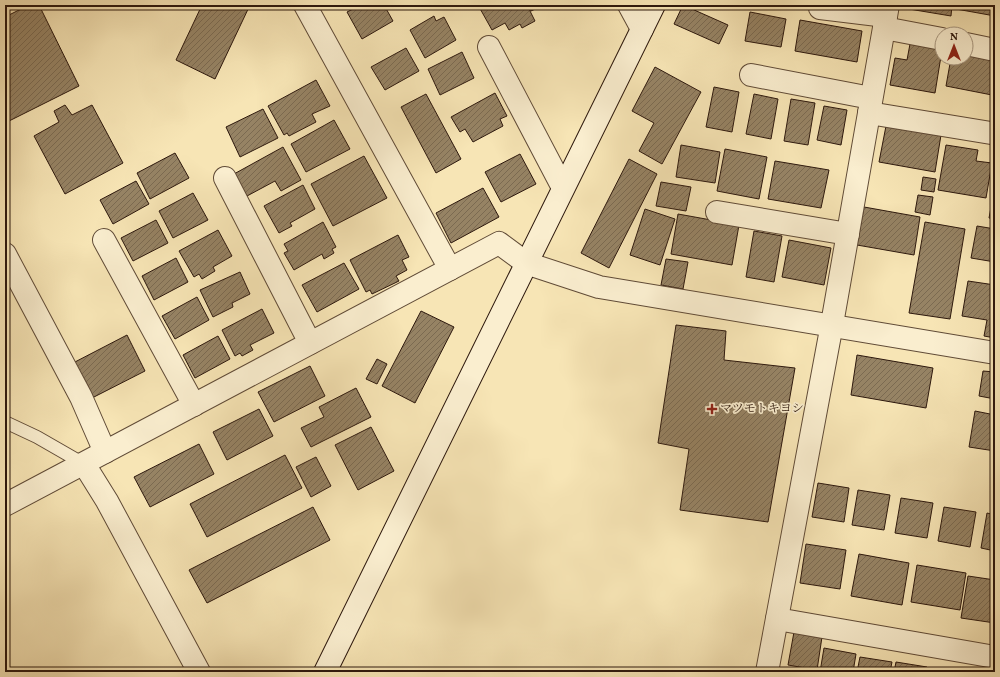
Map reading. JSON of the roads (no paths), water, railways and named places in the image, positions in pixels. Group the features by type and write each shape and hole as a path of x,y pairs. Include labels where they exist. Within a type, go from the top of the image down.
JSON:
{"street":[{"path":"306,5 450,269"},
{"path":"629,5 642,30"},
{"path":"325,672 654,5"},
{"path":"820,8 886,16 934,36"},
{"path":"767,672 832,324 886,16"},
{"path":"974,46 990,49"},
{"path":"489,47 563,188"},
{"path":"751,75 870,105 991,133"},
{"path":"225,178 310,343"},
{"path":"717,212 848,234"},
{"path":"104,240 194,405"},
{"path":"5,505 499,243 526,263 599,287 832,324 995,353"},
{"path":"5,254 81,397 106,452"},
{"path":"84,464 107,501 199,672"},
{"path":"777,619 995,657"}],"lane":[{"path":"5,422 37,437 84,464"}],"place":[{"name":"マツモトキヨシ","path":"712,409"}]}
